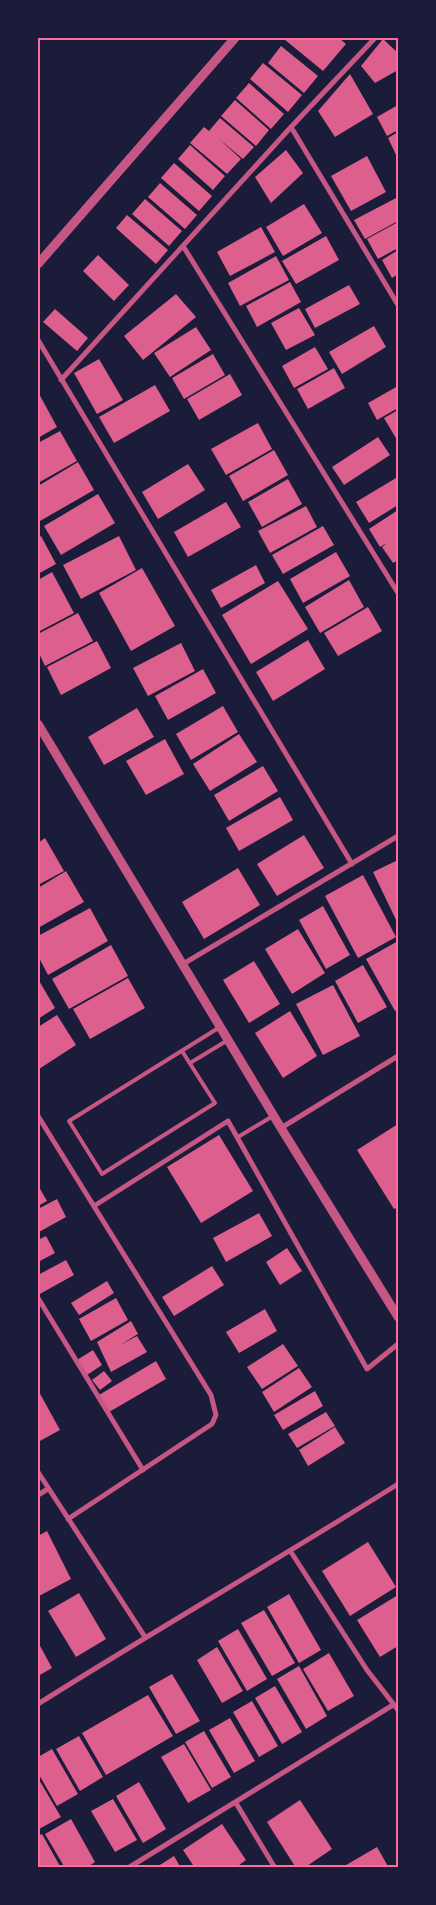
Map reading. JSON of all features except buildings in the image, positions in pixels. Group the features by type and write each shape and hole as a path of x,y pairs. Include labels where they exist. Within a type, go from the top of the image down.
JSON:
{"street":[{"path":"38,264 235,38"},
{"path":"61,380 291,127 375,38"},
{"path":"291,127 398,305"},
{"path":"183,246 398,593"},
{"path":"38,340 352,864"},
{"path":"38,724 273,1116 398,1317"},
{"path":"183,964 398,836"},
{"path":"281,1128 398,1056"},
{"path":"38,1116 211,1394 216,1410 212,1424 68,1519"},
{"path":"94,1206 228,1121 367,1368 398,1344"},
{"path":"38,1298 142,1470"},
{"path":"38,1472 145,1637"},
{"path":"38,1704 145,1637 291,1552 398,1484"},
{"path":"38,1495 48,1488"},
{"path":"291,1552 367,1670 398,1710"},
{"path":"128,1868 393,1705"},
{"path":"236,1803 275,1868"}],"lane":[{"path":"182,1050 214,1103 102,1174 69,1121 182,1050 220,1027"},
{"path":"190,1063 228,1040"},
{"path":"238,1137 273,1116"}]}
